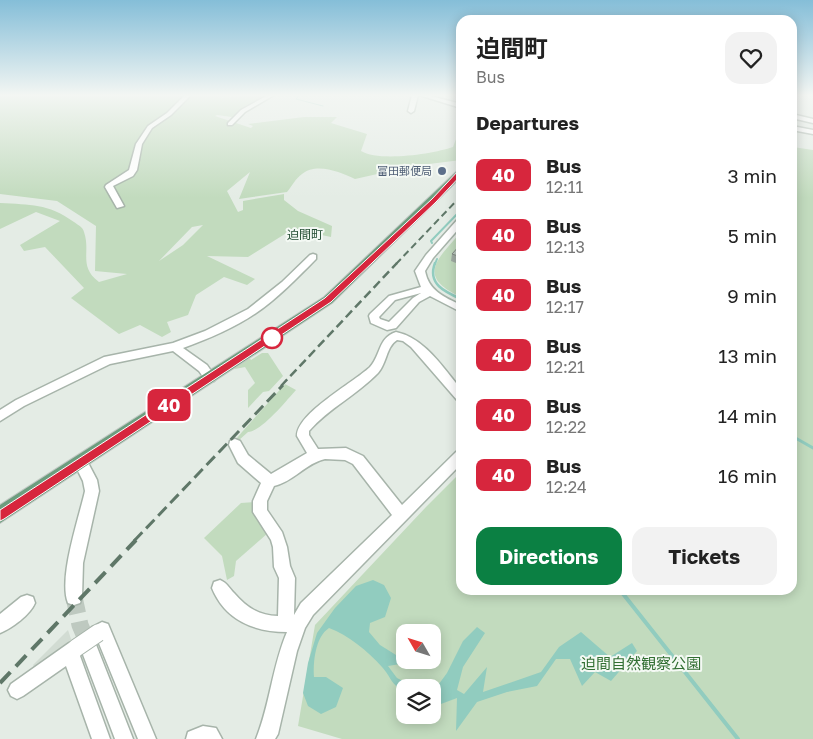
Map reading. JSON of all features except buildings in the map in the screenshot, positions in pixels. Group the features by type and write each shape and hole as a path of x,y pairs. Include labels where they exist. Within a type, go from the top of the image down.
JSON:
{"main road":[{"path":"0,515 334,295 456,177"}],"street":[{"path":"120,206 109,187 130,174 133,170 139,144 148,129"},
{"path":"800,129 813,132"},
{"path":"456,227 422,266 421,275 428,290 456,306"},
{"path":"0,416 20,403 108,360 175,347 209,334 247,314 285,284 313,257"},
{"path":"428,290 392,324 380,325 375,322 374,316 389,300 428,290"},
{"path":"315,455 303,436 303,430 318,415 376,369 386,342 396,336 406,338 415,344 456,391"},
{"path":"175,347 200,364 208,372 210,378"},
{"path":"235,445 243,459 269,481"},
{"path":"269,481 278,479 315,455 329,453 346,454 355,457 401,515"},
{"path":"220,588 232,604 251,618 272,624 291,624 456,461"},
{"path":"74,597 75,563 92,491 90,480 81,463"},
{"path":"265,739 271,727 291,624 287,578 282,567 280,546 277,537 260,512 260,501 269,481"},
{"path":"0,625 26,603"},
{"path":"17,690 102,630 147,739"},
{"path":"83,645 101,739"},
{"path":"83,645 124,739"},
{"path":"195,739 203,735 209,735 214,739"}],"shaded area":[{"path":"68,630 73,645 36,671 33,665"}],"green space":[{"path":"0,129 352,129 367,134 361,151 380,156 406,156 433,152 453,147 456,139 456,161 413,166 355,179 328,169 308,170 296,180 287,192 239,199 250,172 227,191 238,212 243,210 243,201 284,194 284,200 298,211 332,226 331,237 293,229 248,257 207,256 255,279 247,285 224,277 196,295 188,315 167,322 171,332 162,337 140,325 119,334 71,298 84,288 45,247 24,251 20,245 60,221 36,212 0,229 0,203 47,208 64,216 83,230 86,239 87,264 93,276 99,282 127,274 95,271 96,226 57,201 0,194","holes":["203,225 183,245 159,261 192,227"]},
{"name":"迫間自然観察公園","path":"797,148 813,150 813,739 342,739 298,726 315,625 456,477 456,595 797,595"},
{"path":"456,238 456,294 439,282 435,275 435,267"},
{"path":"262,353 268,353 283,376 269,391 263,392 248,408 248,390 255,383 245,367 235,369 234,367 249,357 251,360"},
{"path":"285,384 296,390 267,421 260,427 248,432 238,441 237,438"},
{"path":"255,502 268,533 236,561 234,576 227,580 222,556 204,538 241,503"}],"water":[{"path":"373,580 384,585 391,598 385,617 370,623 369,632 380,645 396,655 396,665 388,666 399,679 396,679 396,685 364,649 329,628 324,632 318,644 314,677 326,677 343,688 336,707 321,714 308,706 303,693 308,663 317,633 335,608 356,586"},
{"path":"477,627 485,633 463,667 457,690 464,694 487,667 483,692 541,672 559,647 581,632 610,657 632,643 637,651 611,681 595,672 582,686 570,659 556,659 537,686 507,692 477,702 456,731 457,698 441,704 441,681 463,641"}],"waterway":[{"path":"432,243 431,241 456,215"},
{"path":"435,264 437,259"},
{"path":"435,263 433,270 435,282 456,296"},
{"path":"797,439 813,448"},
{"path":"624,595 738,739"}],"tunnel":[{"path":"74,597 80,625 89,646"}],"railway":[{"path":"396,264 456,201"},
{"path":"281,386 397,263"},
{"path":"134,541 283,385"},
{"path":"0,683 136,540"}],"bus line":[{"name":"40","path":"0,515 328,300 456,178"}],"place":[{"name":"富田郵便局","path":"442,171"}],"district":[{"name":"迫間町","path":"305,235"}]}
